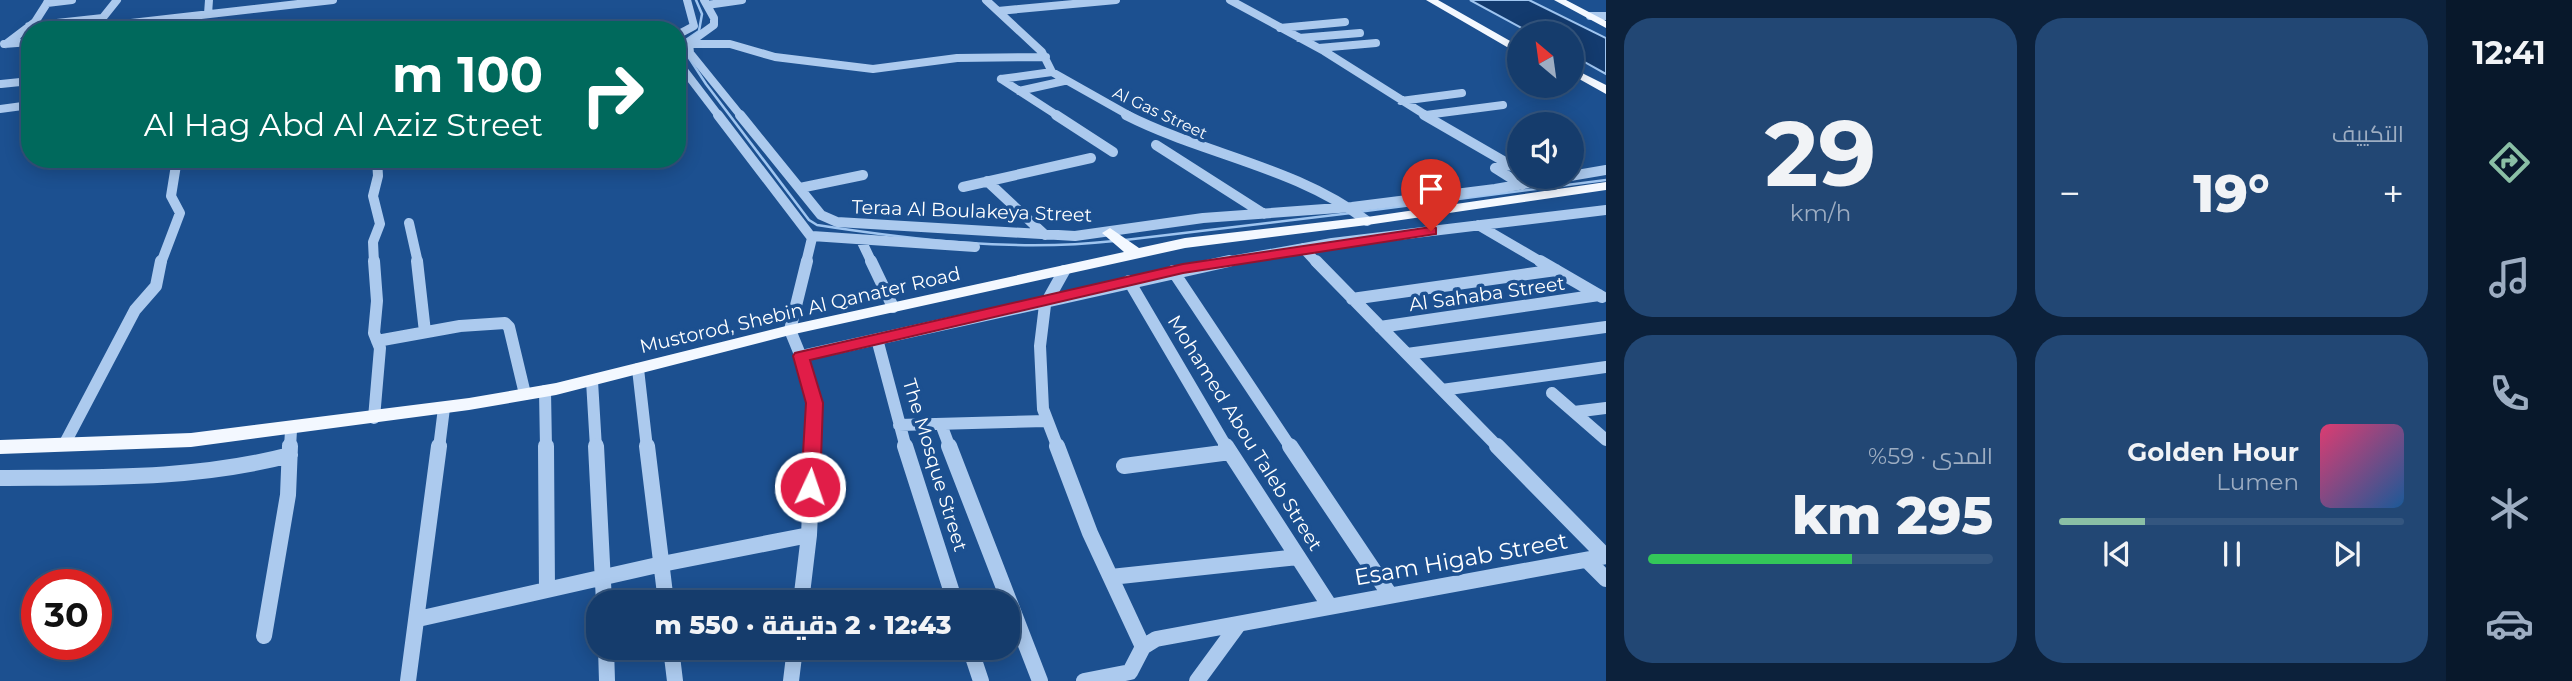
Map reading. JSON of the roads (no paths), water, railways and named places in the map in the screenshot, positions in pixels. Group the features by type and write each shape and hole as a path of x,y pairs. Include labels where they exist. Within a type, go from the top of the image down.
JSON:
{"main road":[{"path":"1431,0 1507,44"},
{"path":"1442,0 1507,36"},
{"path":"1559,0 1606,24"},
{"path":"1584,78 1606,90"},
{"path":"1584,87 1606,99"},
{"name":"Mustorod, Shebin Al Qanater Road","path":"0,447 191,440 290,442 374,418 592,381 893,307 1064,271 1131,250 1367,221 1606,186"},
{"path":"1111,234 1131,250"}],"street":[{"path":"33,21 48,2 72,0"},
{"path":"100,21 117,0"},
{"path":"208,15 209,0"},
{"path":"152,21 332,0"},
{"path":"686,31 694,26 687,0"},
{"path":"688,44 714,25 714,18 705,2 742,0"},
{"path":"987,1 1000,0"},
{"path":"999,11 1116,0"},
{"path":"1230,0 1318,48 1401,102 1507,163"},
{"path":"987,1 1046,57 1052,72 1002,79"},
{"path":"1590,16 1606,16"},
{"path":"182,21 185,17"},
{"path":"85,21 103,18"},
{"path":"1280,28 1345,22"},
{"path":"3,44 21,32"},
{"path":"1298,38 1360,33"},
{"path":"3,44 21,43"},
{"path":"1318,48 1377,43"},
{"path":"688,44 730,44 775,57 873,69 957,58 1046,57"},
{"name":"Teraa Al Boulakeya Street","path":"688,44 690,53 821,215 828,221 845,224 1045,235 1111,234 1194,219 1352,208 1507,187"},
{"name":"Al Gas Street","path":"1052,72 1064,81 1176,138 1291,175 1327,191 1367,221"},
{"path":"686,73 793,211 800,226 812,233 861,240 975,247"},
{"path":"1002,79 1113,152"},
{"path":"1019,90 1064,81"},
{"path":"2,83 21,82"},
{"path":"1401,102 1462,93"},
{"path":"1426,116 1503,105"},
{"path":"0,109 21,106"},
{"path":"1156,145 1265,214"},
{"path":"962,187 1091,158"},
{"path":"65,443 135,310 160,277 163,253 180,213 171,196 176,168"},
{"path":"374,418 380,348 374,333 377,301 373,242 380,224 373,196 378,168"},
{"path":"1507,168 1495,168 1507,176"},
{"name":"Teraa Al Boulakeya Street","path":"1584,173 1606,170"},
{"path":"800,188 863,176"},
{"path":"987,181 1045,235"},
{"path":"799,353 877,339 1173,271 1303,248 1606,210"},
{"path":"802,590 809,535 815,403 791,333 812,233 828,221"},
{"path":"409,223 420,268 425,332"},
{"path":"1342,223 1360,240"},
{"path":"1478,225 1603,297"},
{"path":"861,240 893,307"},
{"name":"Esam Higab Street","path":"1303,248 1605,556"},
{"path":"1352,299 1556,270"},
{"path":"1064,271 1048,299 1042,320 1040,346 1046,421 1090,533 1143,647 1130,672 1084,681"},
{"path":"1173,271 1390,595"},
{"name":"Mohamed Abou Taleb Street","path":"1129,281 1230,452 1329,605"},
{"name":"Al Sahaba Street","path":"1380,327 1603,297"},
{"path":"377,341 494,322 508,325 525,394"},
{"path":"1407,354 1606,327"},
{"name":"The Mosque Street","path":"877,339 899,425 951,590"},
{"path":"1442,390 1606,367"},
{"path":"638,369 665,590"},
{"path":"592,381 604,590"},
{"path":"545,391 547,590"},
{"path":"1552,393 1606,440"},
{"path":"408,681 444,408"},
{"path":"1574,412 1606,408"},
{"path":"899,425 1046,421"},
{"path":"941,424 1040,681"},
{"path":"0,478 173,473 256,464 290,442"},
{"path":"264,636 289,495 290,442"},
{"path":"1124,466 1230,452"},
{"path":"418,619 662,564 809,535"},
{"name":"Esam Higab Street","path":"1143,647 1156,639 1605,556"},
{"path":"1111,578 1298,557"},
{"path":"1587,560 1606,579"},
{"path":"1196,681 1238,625"},
{"path":"606,660 607,681"},
{"path":"672,660 675,681"},
{"path":"791,681 794,660"},
{"path":"974,660 981,681"}],"water":[{"path":"1470,0 1529,0 1572,21 1509,21"},
{"path":"1584,27 1606,38 1606,74 1584,62"}],"waterway":[{"path":"686,40 699,31 702,14 696,0"},
{"path":"686,53 706,84 809,220 817,225 965,243 1040,245 1114,241"},
{"path":"1358,212 1606,180"},
{"path":"1125,240 1351,213"}]}
